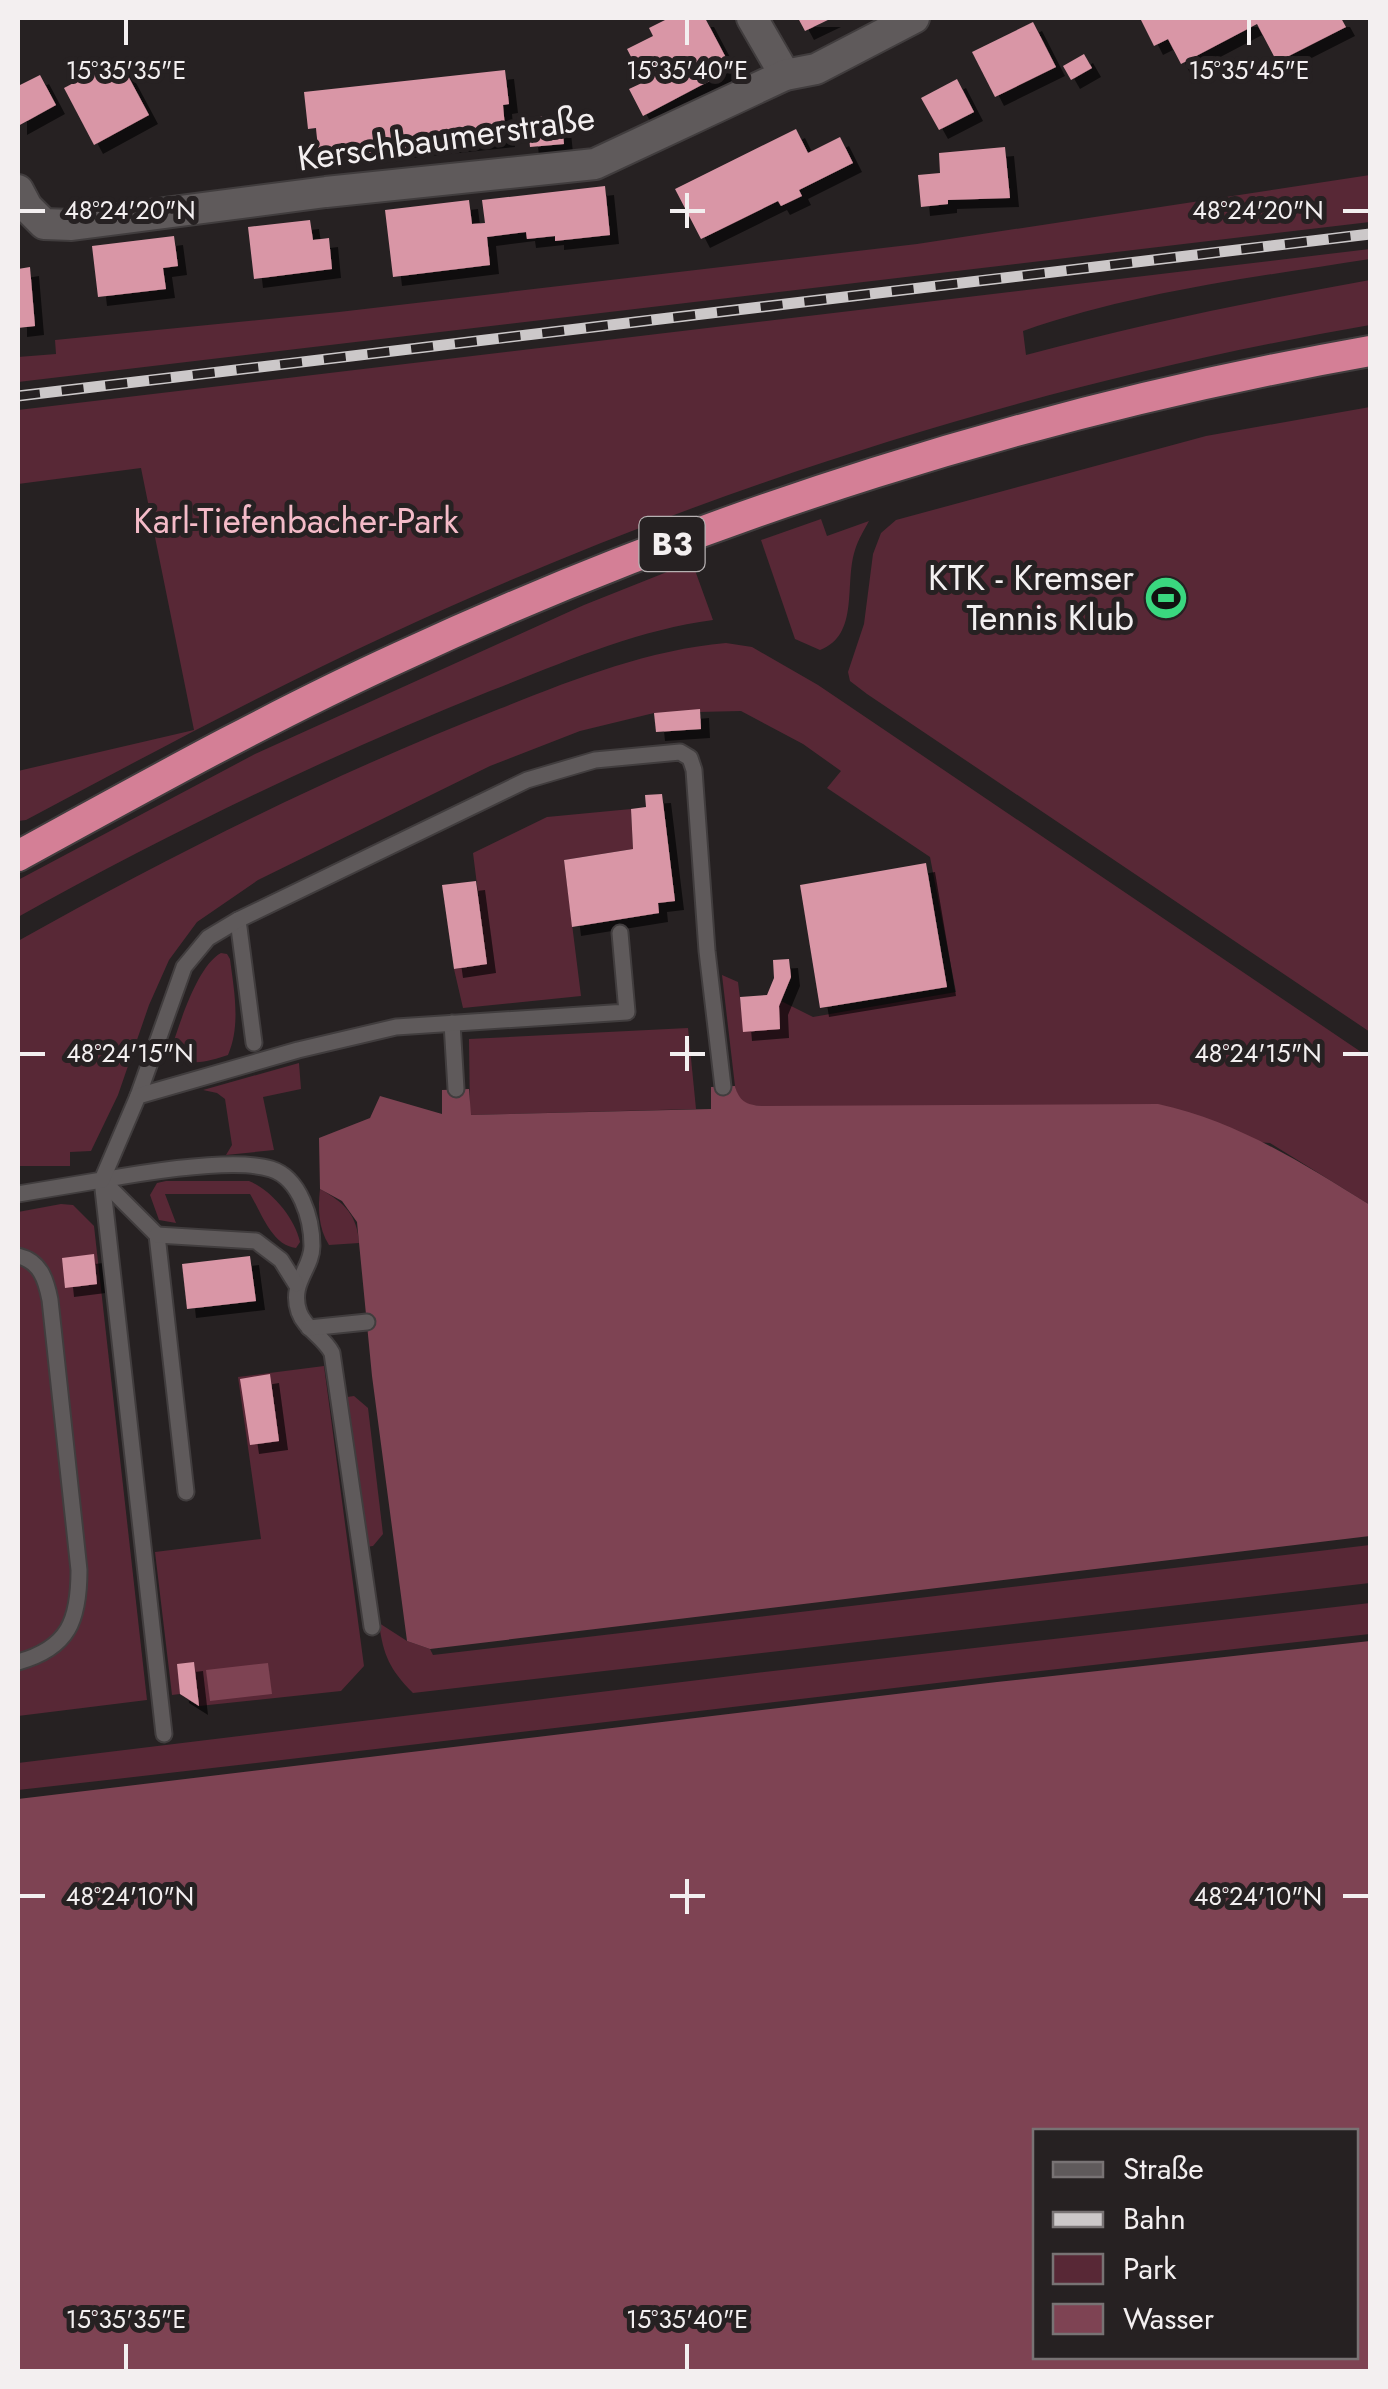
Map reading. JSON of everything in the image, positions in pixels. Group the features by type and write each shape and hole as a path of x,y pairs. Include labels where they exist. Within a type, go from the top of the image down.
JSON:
{"highway":[{"name":"B3","path":"18,856 246,731 401,656 710,529 859,478 1134,400 1370,350"}],"street":[{"path":"752,18 785,75"},
{"name":"Kerschbaumerstraße","path":"22,199 44,224 72,225 326,192 596,164 785,75 816,69 914,18"}],"lane":[{"path":"164,1734 102,1180 138,1096 184,966 208,938 527,780 595,760 680,752 690,758 694,770 706,951 723,1087"},
{"path":"238,920 254,1043"},
{"path":"138,1096 298,1050 396,1027 627,1012 620,932"},
{"path":"452,1023 456,1089"},
{"path":"18,1194 165,1169 272,1169 286,1177 298,1192 310,1222 312,1251 296,1284"},
{"path":"102,1180 157,1235 186,1492"},
{"path":"157,1235 256,1241 281,1260 296,1284 298,1311 309,1328 324,1337 332,1352 372,1627"},
{"path":"18,1256 29,1258 45,1276 50,1300 80,1570 80,1596 62,1640 43,1655 18,1662"},
{"path":"309,1328 367,1322"}],"green space":[{"path":"1370,175 1370,222 18,382 18,357 56,354 55,340 339,312 917,244"},
{"name":"Karl-Tiefenbacher-Park","path":"1370,249 1370,259 1151,296 1023,331 1026,355 1197,314 1370,280 1370,325 1244,349 994,410 748,488 626,533 390,634 18,821 18,771 194,730 141,468 18,484 18,410"},
{"name":"KTK - Kremser Tennis Klub","path":"1370,407 1370,1032 867,694 850,681 848,672 864,624 873,554 881,533 896,520 1206,436"},
{"path":"821,519 827,536 869,521 855,550 846,620 833,643 820,650 795,639 761,540"},
{"path":"692,562 713,620 656,631 600,649 429,716 250,796 18,917 18,880 255,754 584,605"},
{"path":"726,643 752,647 818,685 1370,1058 1370,1205 1270,1143 748,1105 738,1098 722,975 738,982 744,1031 781,1001 813,1017 956,992 930,857 827,788 841,771 803,744 741,711 654,713 580,731 490,766 258,880 197,922 169,960 118,1095 91,1151 70,1152 70,1166 18,1166 18,941 254,817 437,734 610,668 667,652"},
{"path":"631,809 633,849 564,860 581,996 463,1008 454,969 487,964 473,853 547,817"},
{"path":"221,953 230,959 233,983 232,1044 228,1055 190,1062 172,1047 197,981"},
{"path":"688,1028 696,1109 470,1115 469,1039"},
{"path":"299,1063 301,1089 263,1097 274,1150 226,1155 232,1145 225,1099 203,1090"},
{"path":"249,1181 281,1206 300,1242 296,1248 280,1241 250,1194 165,1194 176,1223 159,1220 150,1195 157,1183"},
{"path":"320,1189 348,1211 356,1225 359,1243 329,1245 320,1218"},
{"path":"73,1205 94,1226 147,1700 18,1716 18,1212"},
{"path":"324,1366 364,1666 341,1691 199,1706 180,1694 172,1695 155,1552 261,1539 238,1377"},
{"path":"354,1396 368,1408 383,1534 373,1546 366,1547 347,1397"},
{"path":"1370,1545 1370,1583 413,1693 389,1661 379,1623 407,1641 430,1649 433,1655"},
{"path":"1370,1603 1370,1634 18,1790 18,1763"}],"water":[{"path":"735,1086 744,1101 762,1106 1158,1104 1242,1133 1370,1205 1370,1536 430,1649 407,1641 372,1376 357,1222 342,1201 320,1189 319,1138 370,1118 380,1096 442,1114 442,1090 469,1089 471,1115 711,1109 711,1087"},
{"path":"1370,1641 1370,2371 18,2371 18,1799"},
{"path":"268,1663 272,1694 210,1701 206,1670"}],"building":[{"path":"669,18 705,18 732,69 643,116 629,89 644,82 627,49 653,36 649,28"},
{"path":"798,18 832,18 805,31"},
{"path":"1341,18 1346,27 1277,62 1257,24 1181,64 1168,39 1154,46 1141,20"},
{"path":"1033,22 1056,67 995,97 972,52"},
{"path":"1084,54 1092,68 1071,80 1063,66"},
{"path":"119,59 149,115 94,145 64,88"},
{"path":"505,70 509,104 503,105 506,138 319,158 316,128 308,129 304,92"},
{"path":"40,75 56,105 18,126 18,86"},
{"path":"957,79 974,112 939,130 921,98"},
{"path":"561,114 564,144 530,147 527,118"},
{"path":"796,129 808,153 840,137 853,163 799,190 802,196 781,206 778,201 701,239 675,189"},
{"path":"1005,147 1010,198 948,200 948,204 921,207 918,175 940,173 939,153"},
{"path":"605,186 610,235 555,241 555,236 527,239 526,232 487,237 490,265 393,277 385,210 469,200 472,224 485,223 482,200"},
{"path":"310,220 313,240 329,238 332,269 254,279 248,227"},
{"path":"174,236 178,266 163,268 166,289 98,297 92,246"},
{"path":"30,267 35,326 18,328 18,269"},
{"path":"700,709 701,729 656,732 654,713"},
{"path":"662,794 675,901 658,903 659,913 572,927 564,860 633,849 631,809 646,807 645,795"},
{"path":"926,863 947,987 820,1008 800,885"},
{"path":"476,881 487,964 454,969 442,885"},
{"path":"789,959 791,977 779,1006 780,1029 743,1032 740,997 767,995 774,978 773,960"},
{"path":"94,1254 97,1284 65,1288 62,1258"},
{"path":"250,1256 256,1301 187,1309 182,1264"},
{"path":"270,1374 279,1441 250,1445 240,1379"},
{"path":"194,1662 199,1706 180,1694 177,1664"}],"railway":[{"path":"18,396 1370,234"}],"place":[{"name":"KTK - Kremser Tennis Klub","path":"1166,598"}]}
